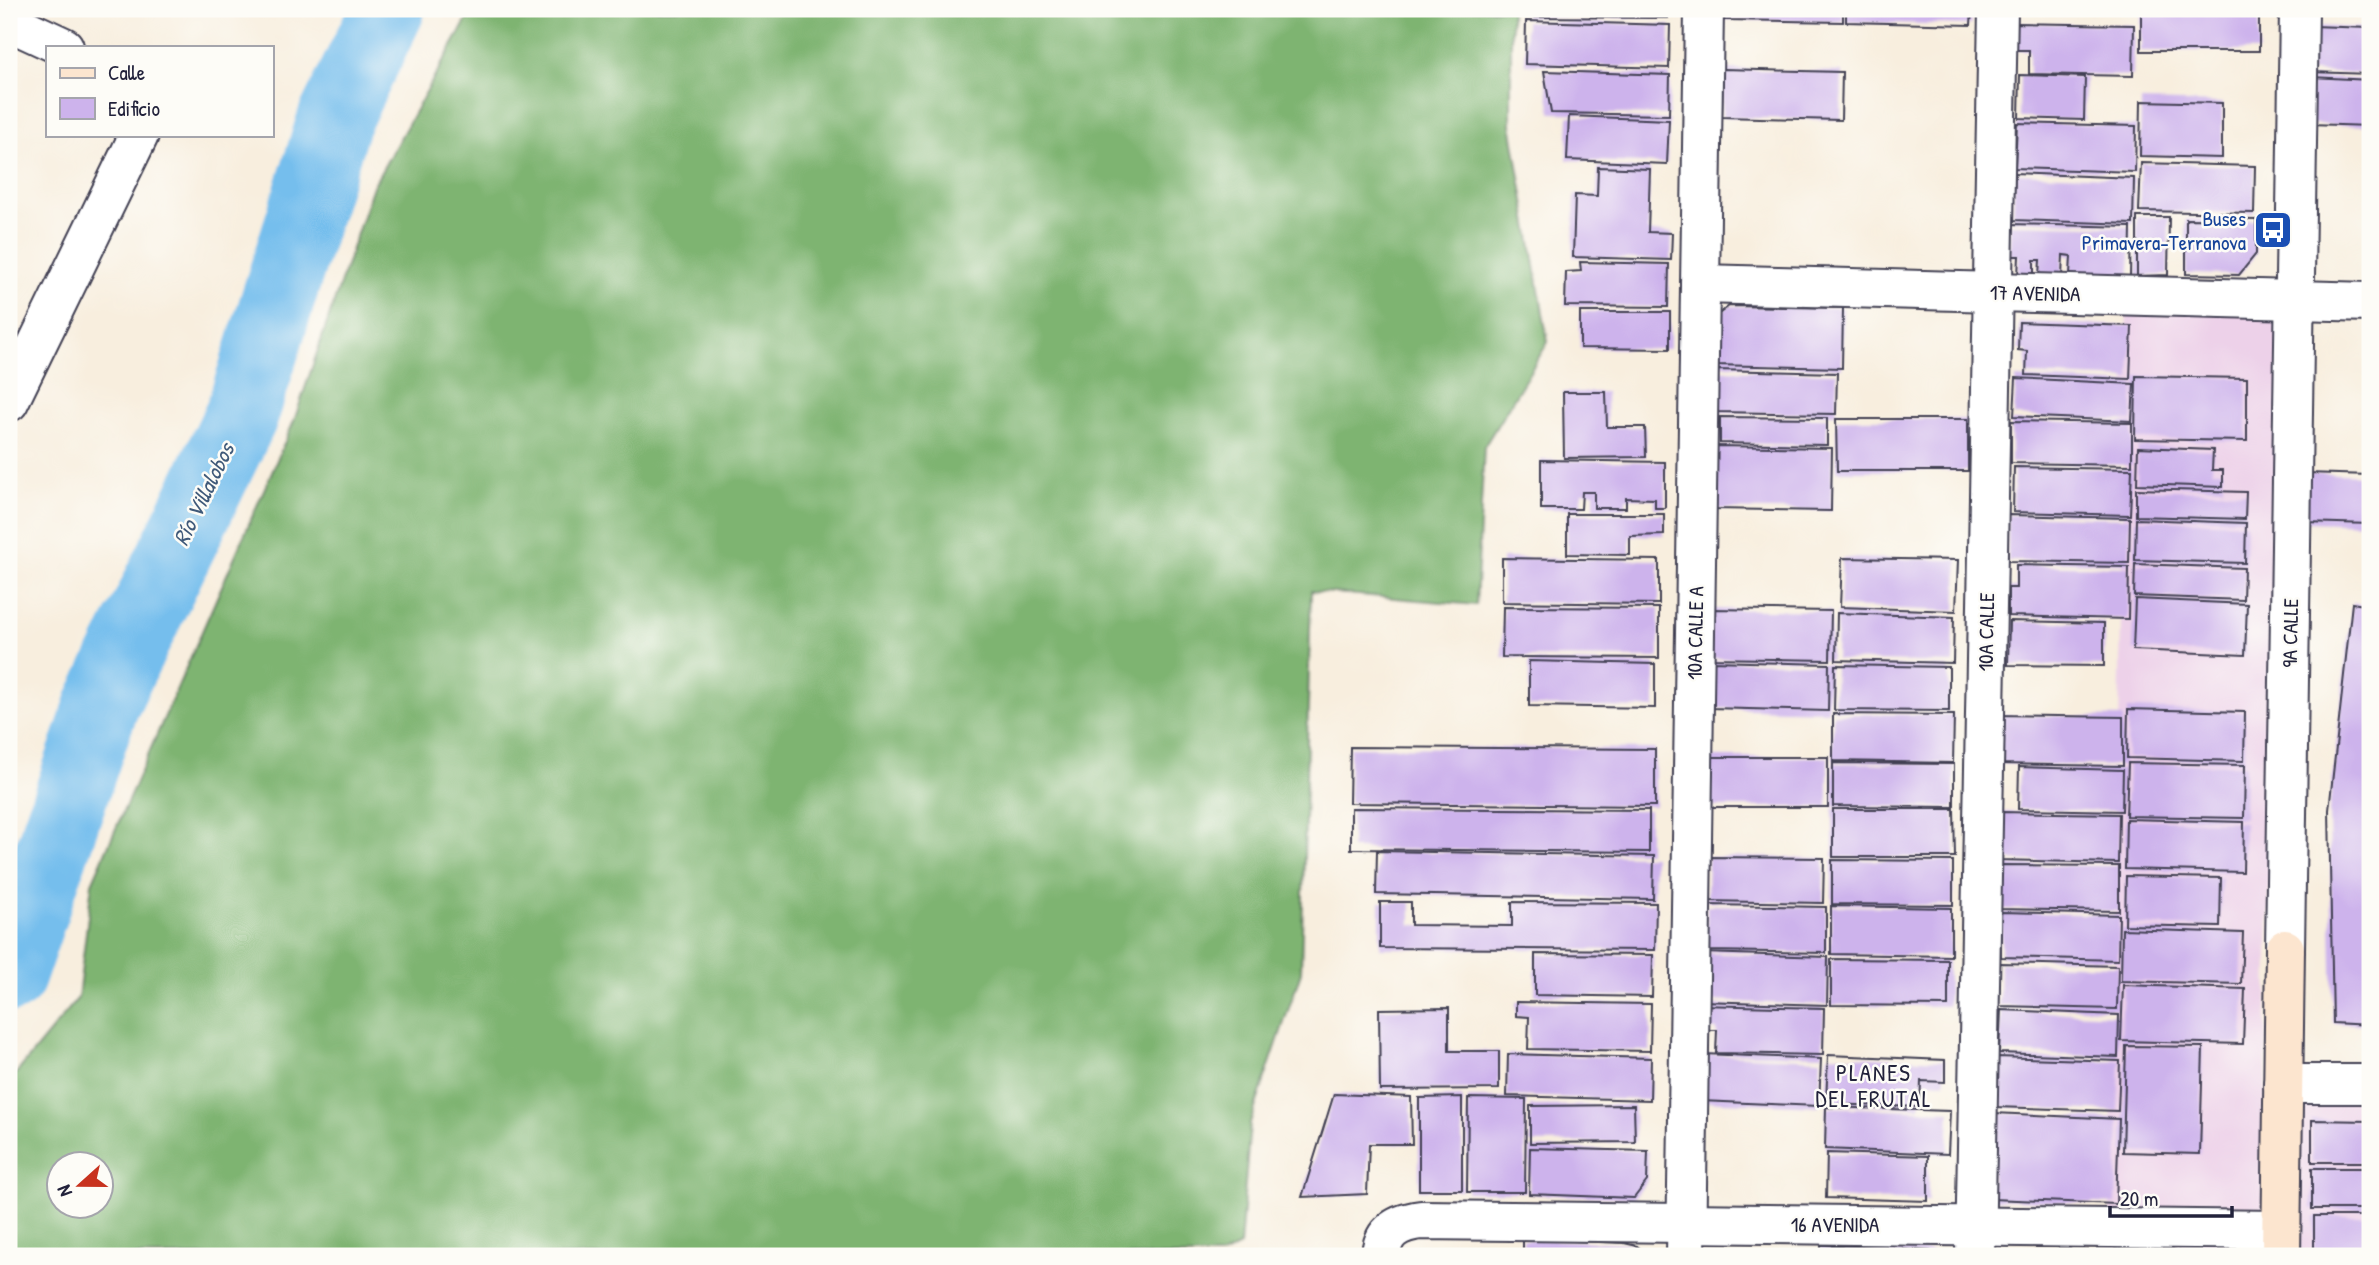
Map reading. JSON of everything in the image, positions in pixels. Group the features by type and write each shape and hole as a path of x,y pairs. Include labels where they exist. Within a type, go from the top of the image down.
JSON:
{"street":[{"name":"10A CALLE A","path":"1686,1240 1704,9"},
{"name":"10A CALLE","path":"1975,1241 1998,9"},
{"name":"9A CALLE","path":"2281,1243 2298,9"},
{"path":"12,18 62,46"},
{"path":"9,402 138,136"},
{"name":"17 AVENIDA","path":"1700,285 2370,302"},
{"path":"2284,1084 2370,1084"},
{"name":"16 AVENIDA","path":"1386,1243 1398,1226 1421,1220 1686,1240 2281,1243"}],"shaded area":[{"path":"2127,301 2281,305 2262,1256 2109,1256"},
{"path":"2290,1098 2370,1098 2370,1256 2290,1256"}],"green space":[{"path":"473,9 1511,9 1511,124 1548,342 1484,447 1476,605 1311,591 1301,972 1250,1123 1240,1246 1220,1256 9,1256 9,1082 78,998 92,883 294,421 373,186"}],"building":[{"path":"1525,9 1668,9 1668,18 1525,17"},
{"path":"1725,9 1843,9 1843,22 1724,20"},
{"path":"1846,9 1972,9 1971,25 1846,22"},
{"path":"2141,9 2259,9 2259,51 2141,51"},
{"path":"1526,21 1670,25 1669,68 1525,64"},
{"path":"2016,23 2134,25 2133,76 2029,74 2029,50 2015,50"},
{"path":"2312,26 2370,28 2370,74 2311,72"},
{"path":"1723,69 1842,72 1841,120 1722,117"},
{"path":"1544,71 1670,75 1669,115 1551,113"},
{"path":"2020,75 2085,77 2084,120 2019,118"},
{"path":"2311,77 2370,80 2370,126 2310,124"},
{"path":"2141,101 2222,103 2222,158 2140,156"},
{"path":"1569,116 1669,120 1667,164 1567,160"},
{"path":"2017,123 2136,126 2135,172 2015,168"},
{"path":"2141,163 2255,166 2254,213 2139,211"},
{"path":"1598,167 1650,169 1648,232 1672,233 1671,260 1573,257 1575,195 1597,196"},
{"path":"2015,173 2134,178 2133,224 2013,220"},
{"path":"2137,217 2169,217 2168,275 2137,276"},
{"path":"2186,219 2256,220 2256,254 2239,275 2186,274"},
{"path":"2010,224 2131,227 2130,277 2070,275 2071,256 2063,255 2062,277 2039,276 2040,260 2034,260 2034,276 2018,276 2019,256 2010,256"},
{"path":"1580,262 1669,264 1668,307 1565,306 1566,272 1581,271"},
{"path":"1729,306 1843,308 1842,368 1714,365 1715,317"},
{"path":"1580,312 1670,312 1670,349 1580,348"},
{"path":"2019,322 2132,326 2130,379 2026,375 2027,351 2018,350"},
{"path":"1716,370 1837,373 1836,414 1715,412"},
{"path":"2136,376 2247,378 2247,441 2135,439"},
{"path":"2016,378 2134,384 2132,421 2014,416"},
{"path":"1563,392 1606,392 1607,427 1645,427 1646,457 1564,458"},
{"path":"1720,417 1827,418 1827,445 1720,443"},
{"path":"1836,419 1968,419 1968,471 1837,471"},
{"path":"2011,421 2132,423 2132,465 2011,463"},
{"path":"1716,446 1832,448 1831,511 1714,509"},
{"path":"2138,447 2213,450 2212,470 2223,470 2223,487 2137,484"},
{"path":"1541,460 1665,462 1665,508 1655,508 1655,499 1626,498 1626,508 1594,508 1594,492 1582,492 1581,509 1541,509"},
{"path":"2014,467 2132,469 2130,515 2013,512"},
{"path":"2306,473 2370,475 2370,524 2305,522"},
{"path":"2136,489 2246,492 2245,519 2136,516"},
{"path":"1567,514 1664,514 1664,535 1630,536 1630,555 1567,554"},
{"path":"2008,515 2130,518 2129,563 2008,561"},
{"path":"2136,519 2246,523 2245,563 2135,560"},
{"path":"1502,558 1659,560 1659,604 1502,602"},
{"path":"1842,558 1958,560 1956,611 1840,607"},
{"path":"2135,564 2244,568 2243,600 2134,596"},
{"path":"2016,565 2129,567 2128,619 2008,616 2008,588 2016,588"},
{"path":"2135,599 2247,604 2245,655 2133,650"},
{"path":"2352,603 2370,606 2370,1025 2333,1023 2329,810"},
{"path":"1503,607 1659,608 1659,658 1502,657"},
{"path":"1711,609 1831,611 1830,660 1710,658"},
{"path":"1837,613 1954,617 1953,663 1836,660"},
{"path":"2009,621 2104,623 2104,666 2008,665"},
{"path":"1529,661 1655,664 1655,708 1529,706"},
{"path":"1711,661 1829,664 1828,711 1710,708"},
{"path":"1835,665 1949,667 1949,711 1834,710"},
{"path":"2128,709 2245,712 2244,761 2127,758"},
{"path":"1833,714 1954,715 1953,763 1833,761"},
{"path":"1998,715 2123,717 2123,766 1998,764"},
{"path":"1350,747 1655,749 1655,806 1349,803"},
{"path":"1710,757 1828,757 1828,807 1710,807"},
{"path":"1833,763 1954,764 1954,807 1833,806"},
{"path":"2128,763 2245,765 2244,818 2126,816"},
{"path":"2019,767 2123,770 2122,811 2018,809"},
{"path":"1351,808 1649,810 1649,852 1351,849"},
{"path":"1833,809 1954,809 1955,857 1833,857"},
{"path":"1999,812 2119,814 2118,863 1998,860"},
{"path":"2126,819 2244,822 2243,872 2125,869"},
{"path":"1377,851 1654,856 1653,899 1376,894"},
{"path":"1708,857 1824,858 1823,903 1707,901"},
{"path":"1832,860 1953,861 1953,905 1832,904"},
{"path":"1997,865 2119,866 2119,911 1996,909"},
{"path":"2126,876 2221,878 2220,927 2125,925"},
{"path":"1380,902 1411,902 1411,925 1512,926 1512,902 1656,903 1655,950 1380,948"},
{"path":"1707,905 1826,907 1826,953 1707,951"},
{"path":"1831,906 1951,908 1951,956 1831,954"},
{"path":"2001,912 2119,915 2118,960 2001,957"},
{"path":"2122,929 2243,933 2241,984 2121,981"},
{"path":"1703,953 1828,957 1827,1005 1702,1001"},
{"path":"1535,954 1653,955 1652,997 1535,995"},
{"path":"1831,959 1948,960 1948,1006 1831,1005"},
{"path":"2000,963 2118,966 2117,1009 1999,1006"},
{"path":"2123,985 2245,989 2243,1044 2121,1041"},
{"path":"1516,1002 1651,1004 1650,1051 1528,1049 1529,1017 1516,1016"},
{"path":"1700,1005 1824,1008 1823,1055 1716,1053 1717,1030 1700,1030"},
{"path":"1449,1008 1449,1051 1499,1051 1499,1089 1380,1090 1379,1009"},
{"path":"2001,1010 2119,1015 2118,1057 1999,1053"},
{"path":"2126,1046 2203,1047 2200,1154 2123,1152"},
{"path":"1508,1054 1651,1058 1650,1100 1507,1096"},
{"path":"1703,1054 1821,1059 1819,1106 1701,1101"},
{"path":"1828,1055 1945,1060 1945,1082 1921,1081 1920,1107 1826,1104"},
{"path":"1997,1057 2120,1061 2118,1111 1995,1107"},
{"path":"1334,1094 1411,1097 1412,1144 1369,1144 1367,1194 1302,1197"},
{"path":"1462,1097 1462,1190 1419,1190 1419,1098"},
{"path":"1468,1098 1526,1099 1525,1192 1467,1192"},
{"path":"1634,1105 1635,1142 1530,1143 1530,1106"},
{"path":"1826,1107 1950,1111 1948,1154 1825,1149"},
{"path":"1994,1113 2119,1119 2116,1204 1991,1199"},
{"path":"2312,1120 2370,1121 2370,1162 2312,1162"},
{"path":"1530,1148 1648,1151 1647,1181 1634,1198 1529,1194"},
{"path":"1827,1153 1928,1156 1928,1201 1826,1198"},
{"path":"2312,1168 2370,1168 2370,1209 2312,1209"},
{"path":"2314,1216 2370,1216 2370,1256 2314,1256"},
{"path":"1523,1239 1624,1243 1637,1246 1649,1256 1523,1256"},
{"path":"1821,1245 1930,1251 1937,1256 1821,1256"},
{"path":"2118,1253 2164,1254 2164,1256 2118,1256"}],"waterway":[{"name":"Río Villalobos","path":"9,976 102,705 242,414 334,120 388,9"}],"place":[{"name":"Buses Primavera-Terranova","path":"2273,230"}],"district":[{"name":"PLANES DEL FRUTAL","path":"1874,1085"}]}
